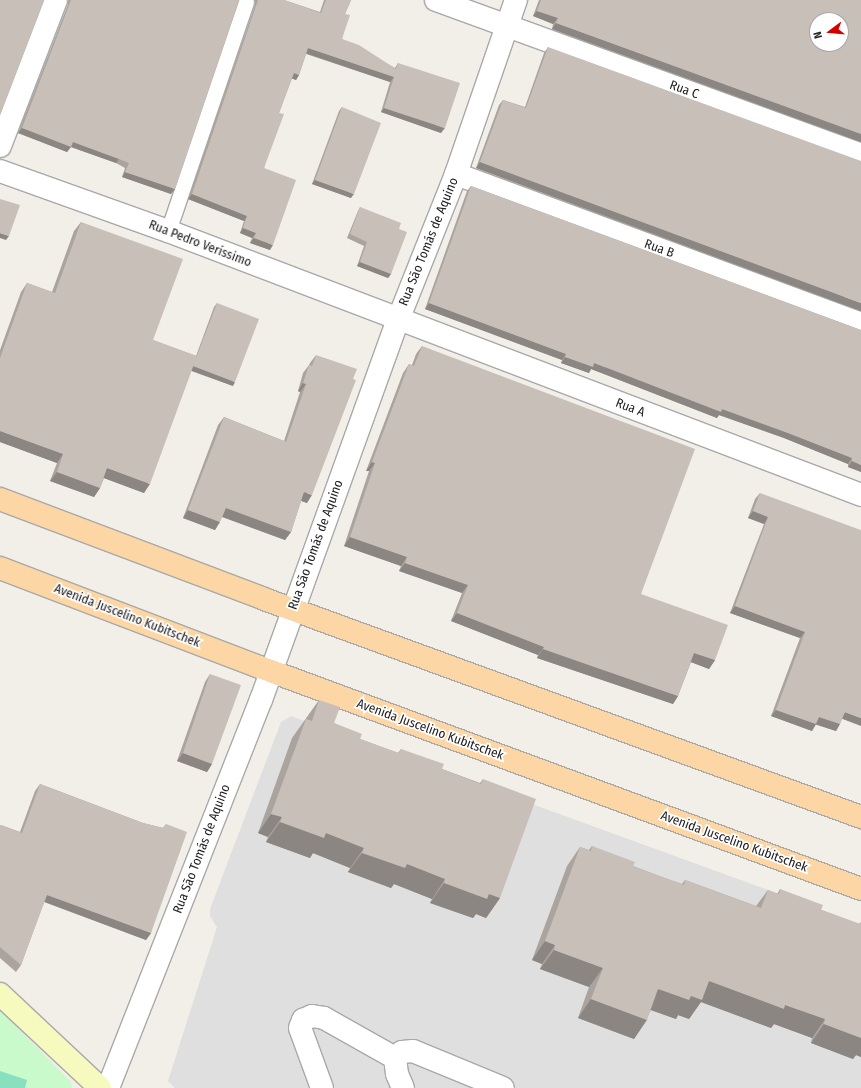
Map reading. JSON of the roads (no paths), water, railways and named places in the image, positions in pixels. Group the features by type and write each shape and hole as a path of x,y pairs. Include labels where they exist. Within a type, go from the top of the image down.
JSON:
{"main road":[{"path":"0,498 293,609 861,817"},
{"name":"Avenida Juscelino Kubitschek","path":"0,568 272,672 861,889"}],"street":[{"path":"1,139 56,0"},
{"name":"Rua C","path":"436,0 506,28 861,155"},
{"name":"Rua São Tomás de Aquino","path":"108,1088 272,672 293,609 398,320 456,174 516,0"},
{"name":"Rua Pedro Veríssimo","path":"0,171 168,231 398,320"},
{"name":"Rua B","path":"456,174 861,324"},
{"name":"Rua A","path":"398,320 861,495"},
{"path":"0,994 100,1088"},
{"path":"322,1088 300,1028 303,1020 312,1016 324,1018 395,1058"},
{"path":"395,1058 402,1052 413,1051 503,1088"},
{"path":"395,1058 396,1074 403,1088"}],"lane":[{"path":"168,231 246,2"}]}
